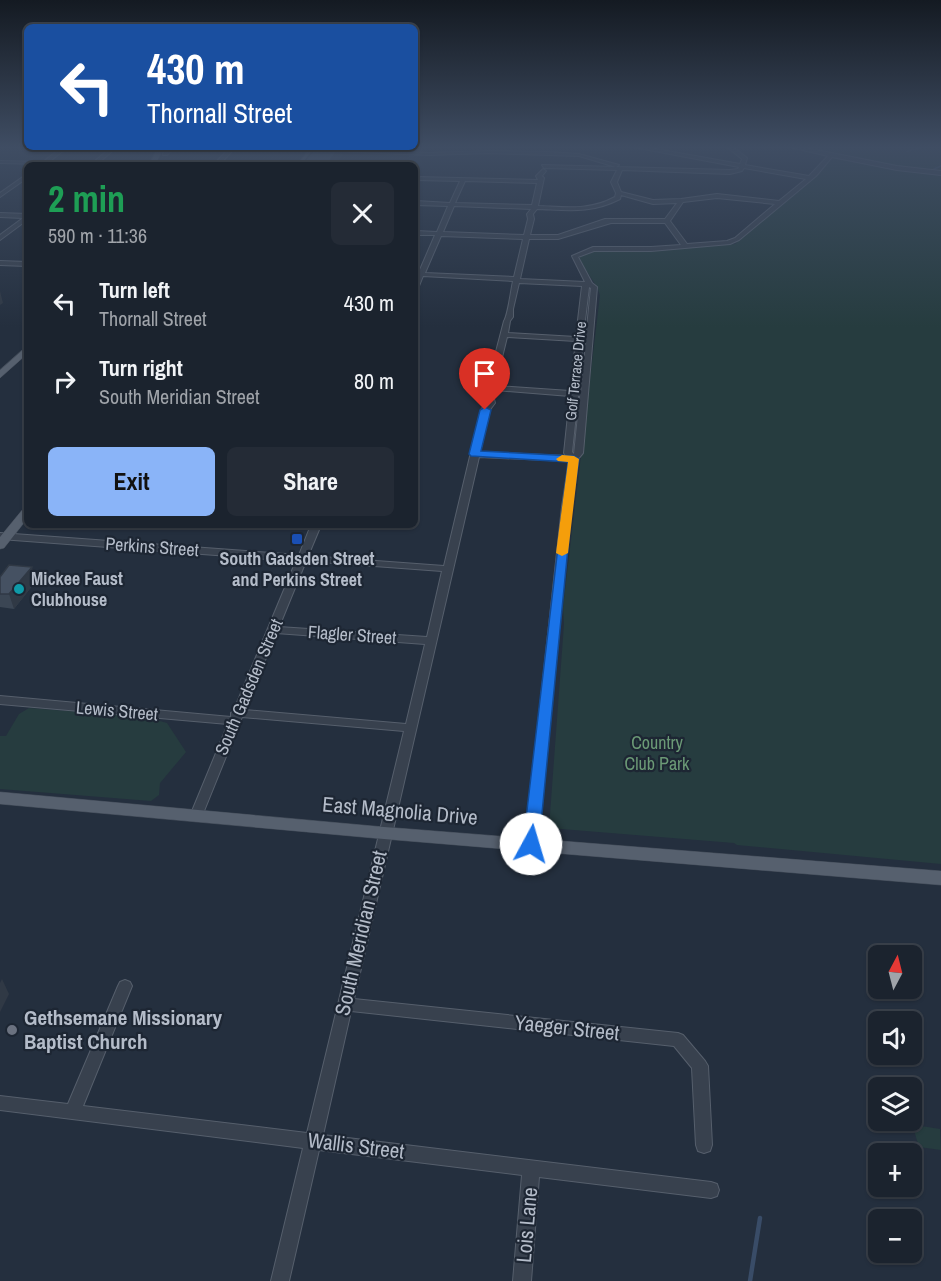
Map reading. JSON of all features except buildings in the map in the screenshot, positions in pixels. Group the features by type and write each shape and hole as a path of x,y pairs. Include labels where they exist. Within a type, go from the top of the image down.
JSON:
{"main road":[{"path":"0,375 24,353"},
{"path":"2,539 24,514"},
{"name":"East Magnolia Drive","path":"0,798 384,833 941,878"}],"street":[{"path":"451,207 440,234 418,275 589,284"},
{"path":"498,207 596,209 601,207"},
{"path":"667,221 677,207"},
{"name":"Golf Terrace Drive","path":"531,844 566,507 574,459 579,453 594,287 589,284 575,256 598,249 686,247 730,242 774,207"},
{"name":"South Meridian Street","path":"280,1281 485,410 491,403 490,391 507,321 510,317 526,237 531,219 536,214 534,209"},
{"path":"0,215 24,217"},
{"path":"0,238 24,219"},
{"path":"601,219 609,222"},
{"path":"418,233 565,236 609,222 667,221"},
{"path":"667,221 686,247"},
{"path":"0,263 24,264"},
{"name":"Golf Terrace Drive","path":"574,459 568,453 585,286 589,284"},
{"path":"504,335 589,339"},
{"path":"490,391 584,394"},
{"path":"475,454 574,459"},
{"name":"South Gadsden Street","path":"196,816 315,528"},
{"name":"Perkins Street","path":"2,539 448,569"},
{"name":"Flagler Street","path":"273,630 430,641"},
{"name":"Lewis Street","path":"0,700 410,728"},
{"path":"72,1112 125,986"},
{"name":"Yaeger Street","path":"344,1004 678,1040 700,1066 704,1144"},
{"name":"Wallis Street","path":"0,1103 711,1191"},
{"name":"Lois Lane","path":"522,1281 531,1169"}],"green space":[{"name":"Country Club Park","path":"779,207 941,207 941,864 734,843 549,828 564,624 563,607 600,295 579,255 595,251 637,251 735,244"},
{"path":"29,708 145,717 167,723 186,752 160,783 159,795 151,801 0,789 0,736 6,736 19,714"},
{"path":"922,1126 940,1129 941,1150 922,1147 922,1143 918,1143 914,1131 922,1131"}],"waterway":[{"path":"750,1281 760,1218"}],"slow traffic":[{"path":"562,459 574,459 566,507 562,553"}],"place":[{"name":"South Gadsden Street and Perkins Street","path":"297,539"},
{"name":"Mickee Faust Clubhouse","path":"19,589"},
{"name":"Gethsemane Missionary Baptist Church","path":"12,1030"}],"route":[{"path":"485,410 475,454 574,459 566,507 531,844"}]}
